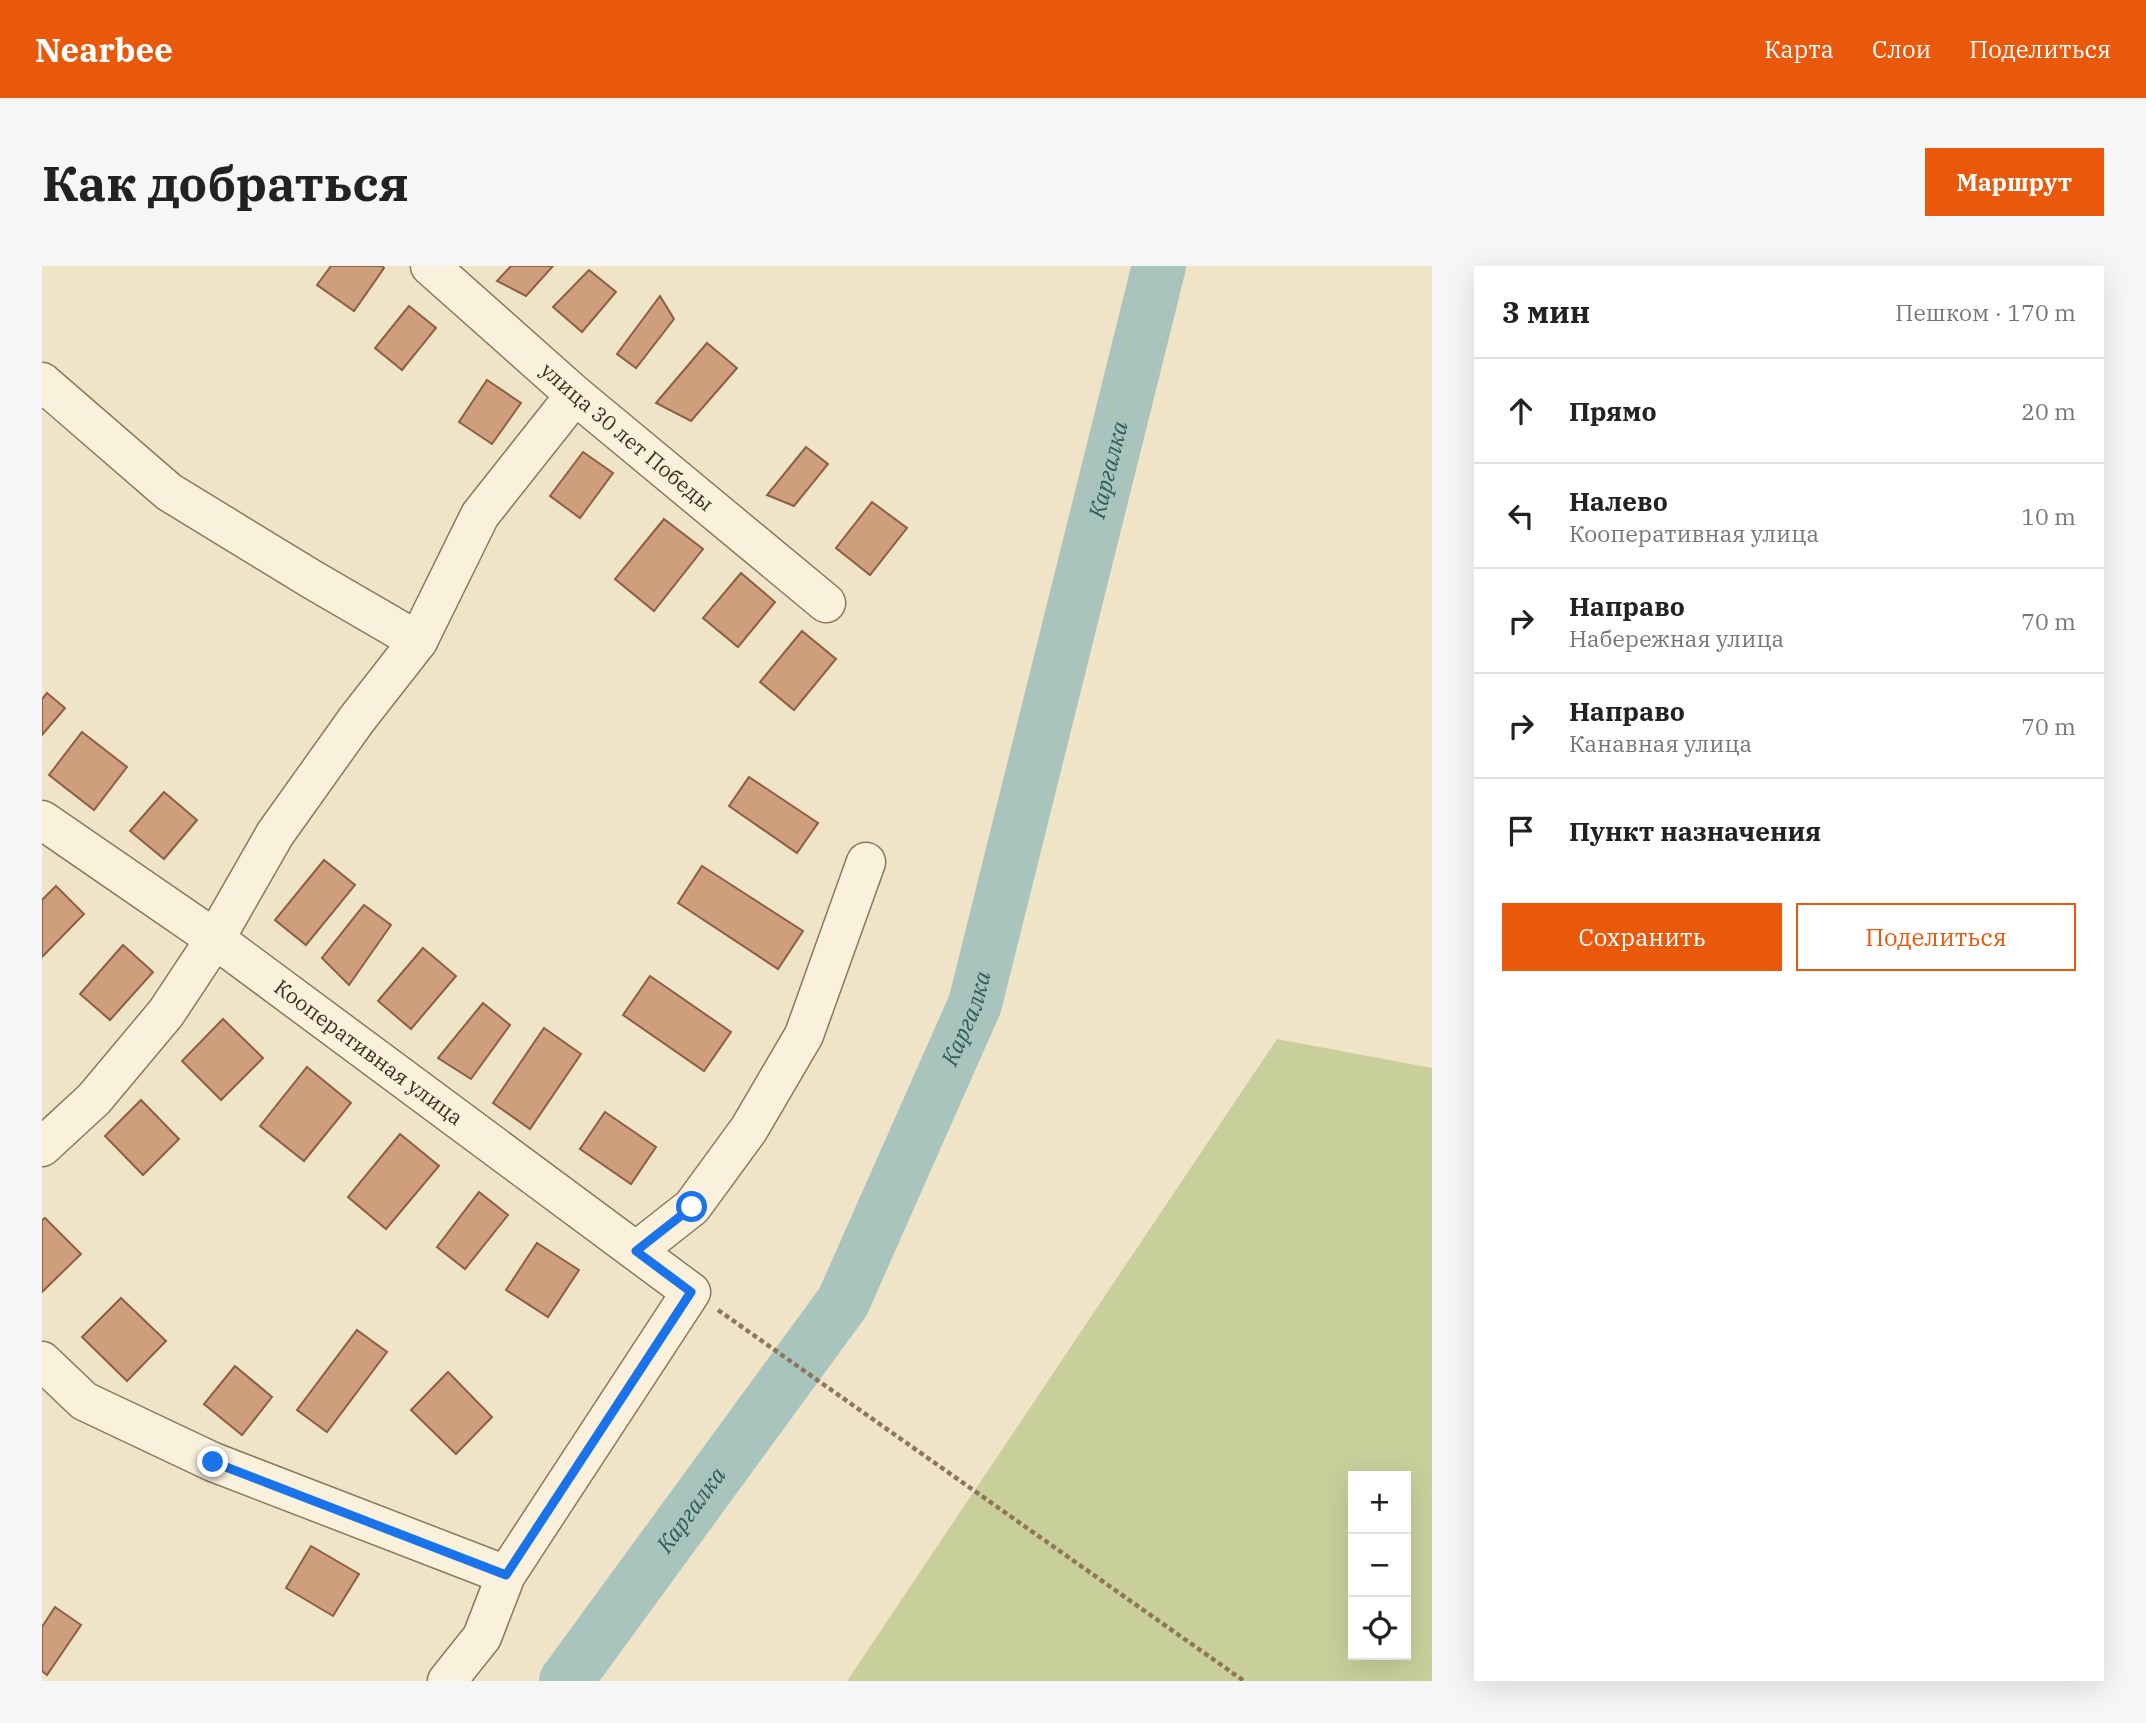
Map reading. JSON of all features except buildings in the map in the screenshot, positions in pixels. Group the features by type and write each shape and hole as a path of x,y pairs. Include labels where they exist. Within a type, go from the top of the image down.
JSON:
{"street":[{"name":"улица 30 лет Победы","path":"430,266 471,279 575,395 826,603"},
{"path":"42,382 169,492 418,641"},
{"path":"42,1147 94,1099 166,1013 215,939 275,834 357,719 418,641 480,515 575,395"},
{"name":"Кооперативная улица","path":"42,820 215,939 691,1292 506,1575"},
{"path":"636,1251 692,1207 749,1129 804,1035 866,862"},
{"path":"42,1361 84,1401 213,1462 506,1575 482,1637 447,1681"}],"path":[{"path":"743,1326 1244,1681"}],"green space":[{"path":"1277,1039 1432,1068 1432,1681 847,1681"}],"waterway":[{"name":"Каргалка","path":"566,1681 843,1302 975,1004 1159,266"}],"route":[{"path":"213,1462 506,1575 691,1292 636,1251 692,1207"}]}
